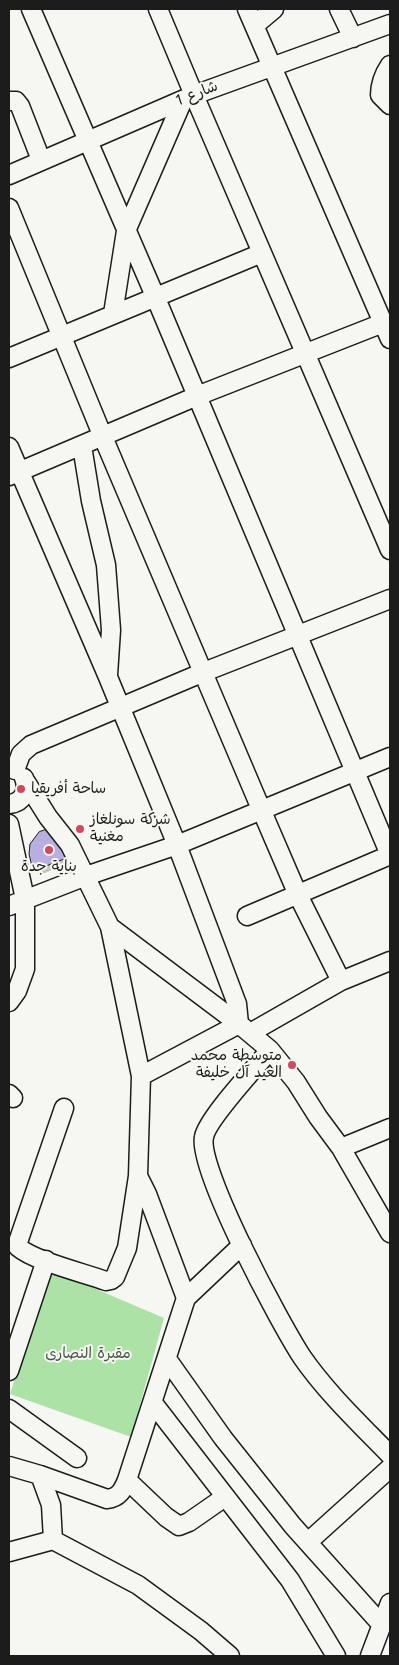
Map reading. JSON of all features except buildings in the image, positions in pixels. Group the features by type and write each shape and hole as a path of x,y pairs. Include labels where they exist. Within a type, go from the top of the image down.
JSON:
{"street":[{"path":"31,9 198,396 390,855 248,916"},
{"path":"158,9 188,97 262,253 390,550"},
{"path":"247,9 390,339"},
{"path":"255,25 274,9"},
{"path":"339,9 353,38"},
{"name":"شارع 1","path":"9,175 188,97 390,24"},
{"path":"390,65 384,74 380,95 390,105"},
{"path":"113,314 126,231 188,97"},
{"path":"9,101 16,101 20,106 41,160"},
{"path":"9,208 103,437 298,894 341,981"},
{"path":"9,358 262,253"},
{"path":"14,474 198,396 383,323"},
{"path":"9,446 14,474 108,677 177,845 237,1004 244,1029"},
{"path":"82,446 91,501 106,565 112,630 108,677"},
{"path":"11,804 18,802 25,793 14,771 21,754 27,747 204,672 390,599"},
{"path":"9,906 86,876 177,845 390,757"},
{"path":"14,771 70,845 110,927 141,1076 138,1176 127,1248 115,1276 111,1280 106,1281 31,1255 18,1247 15,1226 64,1108"},
{"path":"11,804 31,808 48,817"},
{"path":"9,824 12,857 25,899 25,969 17,991 9,1002"},
{"path":"110,927 270,1050 296,1082 318,1117 341,1148 390,1233"},
{"path":"141,1076 244,1029 341,981 390,961"},
{"path":"270,1050 219,1111 204,1135 205,1154 216,1188 242,1246 270,1303 302,1357 337,1400 390,1456"},
{"path":"341,1148 390,1128"},
{"path":"138,1176 147,1194 186,1298"},
{"path":"9,1466 107,1498 117,1496 122,1491 127,1480 186,1298 242,1246"},
{"path":"9,1371 46,1260"},
{"path":"167,1359 223,1438 308,1542 381,1624"},
{"path":"153,1403 290,1580 336,1656"},
{"path":"9,1409 78,1458"},
{"path":"308,1542 390,1468"},
{"path":"40,1475 51,1505 53,1540"},
{"path":"127,1480 166,1517 179,1526 189,1522 225,1497"},
{"path":"9,1552 53,1540 138,1585 202,1631 230,1656"},
{"path":"370,1656 390,1603"}],"green space":[{"name":"مقبرة النصارى","path":"49,1269 164,1318 131,1437 10,1394"}],"place":[{"name":"ساحة أفريقيا","path":"21,789"},
{"name":"شركة سونلغاز مغنية","path":"80,829"},
{"name":"بناية جدة","path":"49,850"},
{"name":"متوسطة محمد العيد آل خليفة","path":"292,1065"}]}
